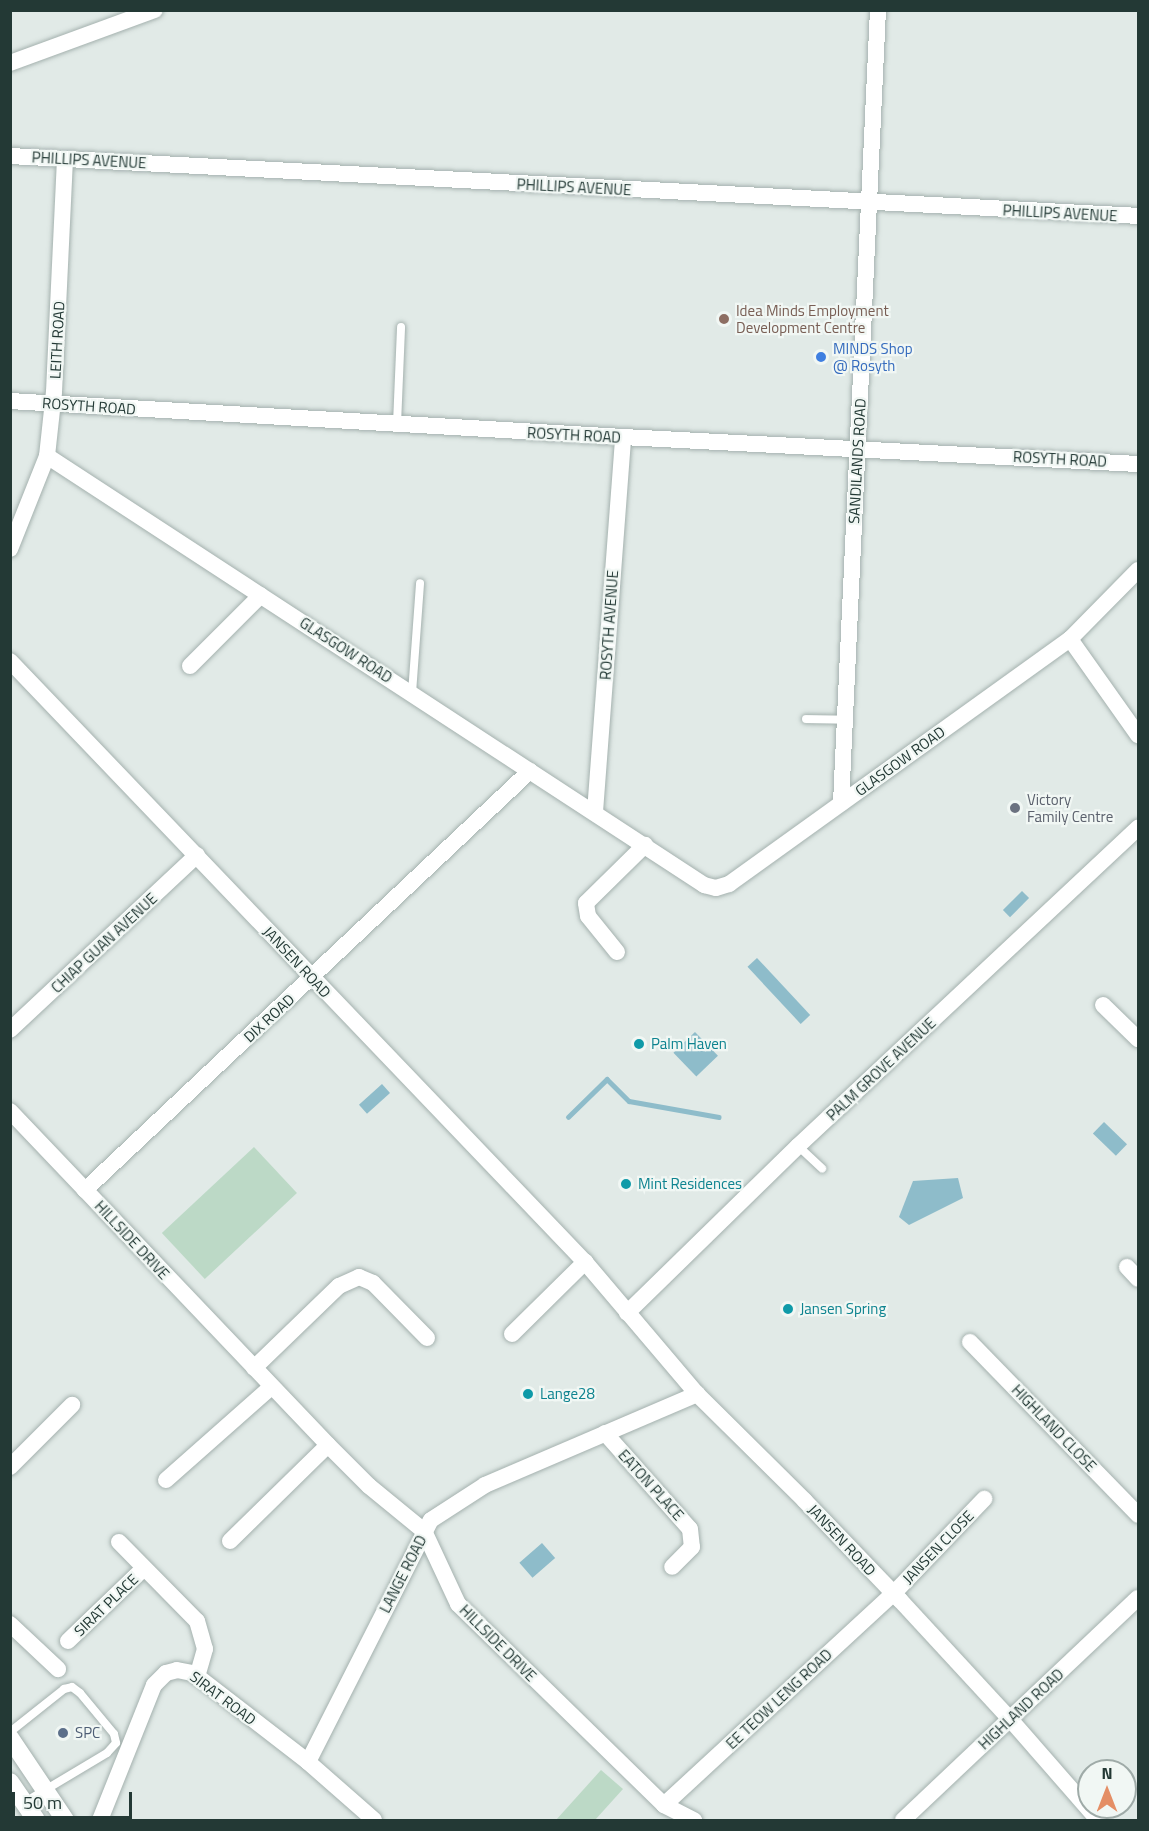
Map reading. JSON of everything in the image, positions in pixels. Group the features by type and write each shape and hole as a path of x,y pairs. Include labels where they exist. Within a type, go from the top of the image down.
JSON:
{"main road":[{"path":"10,1738 65,1821"},
{"path":"10,1782 36,1821"}],"street":[{"path":"10,63 155,10"},
{"name":"SANDILANDS ROAD","path":"841,803 878,10"},
{"name":"PHILLIPS AVENUE","path":"10,156 869,204 1138,216"},
{"name":"LEITH ROAD","path":"10,549 47,456 53,404 65,159"},
{"name":"ROSYTH ROAD","path":"10,401 1138,464"},
{"name":"ROSYTH AVENUE","path":"595,812 623,437"},
{"name":"GLASGOW ROAD","path":"47,456 704,885 716,888 729,884 1070,639 1138,570"},
{"path":"190,666 261,595"},
{"path":"1070,639 1138,735"},
{"name":"JANSEN ROAD","path":"10,662 585,1262 697,1394 805,1501 893,1594 1010,1719 1098,1821"},
{"name":"DIX ROAD","path":"85,1190 530,771"},
{"name":"PALM GROVE AVENUE","path":"627,1313 798,1146 1138,828"},
{"path":"617,952 588,916 586,903 645,845"},
{"name":"CHIAP GUAN AVENUE","path":"10,1030 197,855"},
{"path":"1103,1005 1138,1039"},
{"name":"HILLSIDE DRIVE","path":"10,1111 328,1445 369,1486 424,1531 458,1604 664,1805 694,1821"},
{"path":"512,1334 585,1262"},
{"path":"254,1368 339,1286 359,1277 373,1283 428,1338"},
{"name":"HIGHLAND CLOSE","path":"970,1342 1138,1515"},
{"path":"166,1480 271,1387"},
{"name":"LANGE ROAD","path":"308,1762 424,1531 432,1520 485,1485 697,1394"},
{"path":"10,1467 72,1406"},
{"name":"EATON PLACE","path":"605,1433 690,1529 692,1547 672,1567"},
{"path":"230,1541 328,1445"},
{"name":"JANSEN CLOSE","path":"893,1594 984,1499"},
{"name":"SIRAT PLACE","path":"119,1542 191,1613 201,1629 204,1648 197,1677"},
{"name":"SIRAT PLACE","path":"68,1641 144,1568"},
{"name":"EE TEOW LENG ROAD","path":"664,1805 893,1594"},
{"name":"HIGHLAND ROAD","path":"903,1821 1138,1598"},
{"path":"10,1624 58,1669"},
{"name":"SIRAT ROAD","path":"100,1821 157,1680 166,1673 177,1670 188,1671 197,1677 308,1762 374,1821"}],"lane":[{"path":"397,424 401,327"},
{"path":"412,693 420,583"},
{"path":"806,719 845,720"},
{"path":"798,1146 822,1168"},
{"path":"10,1732 64,1689 72,1687 80,1693 114,1734 116,1743 107,1754 25,1802"}],"green space":[{"path":"254,1147 297,1193 205,1279 162,1233"},
{"path":"601,1770 623,1789 595,1820 556,1820"}],"water":[{"path":"1022,891 1029,898 1010,917 1003,910"},
{"path":"757,958 810,1015 801,1024 747,967"},
{"path":"695,1032 718,1056 696,1077 673,1053"},
{"path":"382,1084 390,1093 367,1114 359,1105"},
{"path":"1104,1122 1127,1144 1116,1156 1093,1134"},
{"path":"958,1178 963,1198 909,1225 899,1217 913,1181"},
{"path":"542,1543 555,1558 532,1578 519,1563"}],"waterway":[{"path":"568,1117 607,1079 629,1101 719,1117"}],"place":[{"name":"Idea Minds Employment Development Centre","path":"724,319"},
{"name":"MINDS Shop @ Rosyth","path":"821,357"},
{"name":"Victory Family Centre","path":"1015,808"},
{"name":"Palm Haven","path":"639,1044"},
{"name":"Mint Residences","path":"626,1184"},
{"name":"Jansen Spring","path":"788,1309"},
{"name":"Lange28","path":"528,1394"},
{"name":"SPC","path":"63,1733"}]}
